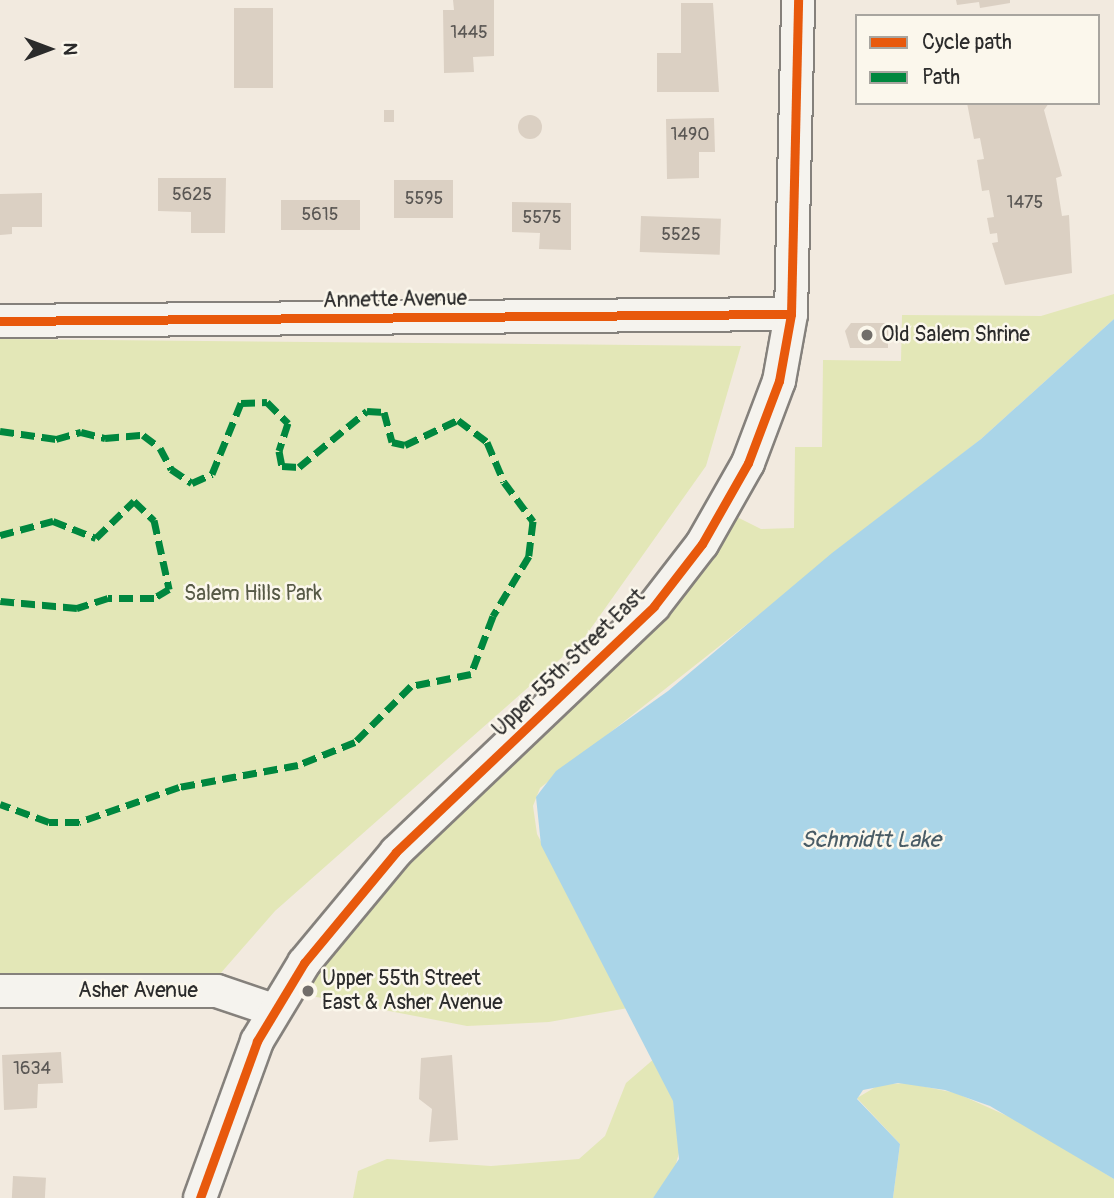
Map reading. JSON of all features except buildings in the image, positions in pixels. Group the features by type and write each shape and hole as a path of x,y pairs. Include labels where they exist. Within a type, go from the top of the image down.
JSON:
{"street":[{"name":"Upper 55th Street East","path":"200,1198 237,1090 273,1010 381,869 598,665 685,568 764,428 791,314 798,0"},
{"name":"Annette Avenue","path":"0,321 791,314"},
{"name":"Asher Avenue","path":"0,991 217,991 273,1010"}],"green space":[{"path":"1114,294 1114,319 981,439 540,788 533,806 537,834 628,1008 549,1022 467,1026 301,994 407,863 653,630 737,517 761,529 794,528 795,447 822,447 823,360 901,361 902,315 1041,316"},
{"name":"Salem Hills Park","path":"0,339 741,346 706,466 584,638 275,911 206,990 0,991"},
{"path":"655,1058 673,1100 680,1149 673,1175 653,1198 353,1198 358,1171 387,1159 491,1166 579,1159 605,1136 626,1083"},
{"path":"906,1083 956,1093 1021,1122 1114,1179 1114,1198 893,1198 900,1144 857,1098 879,1085"}],"water":[{"name":"Schmidtt Lake","path":"1114,319 1114,1179 990,1106 945,1090 898,1083 863,1090 857,1099 900,1144 893,1198 653,1198 679,1159 673,1101 541,845 536,797 556,771 668,691 832,553 981,439"}],"marked path":[{"path":"0,431 56,439 81,432 105,438 143,435 160,448 171,469 192,483 212,474 241,403 267,402 288,423 279,451 282,466 299,467 367,411 384,412 392,442 405,445 458,420 487,442 504,482 533,521 529,556 493,616 471,674 411,686 355,742 298,765 179,787 79,822 49,822 0,804"},
{"path":"0,535 53,521 96,538 134,501 154,520 169,589 154,598 108,598 77,608 0,601"}],"cycle path":[{"path":"200,1198 257,1041 304,963 396,852 654,606 702,544 748,463 779,381 791,314 798,0"},
{"path":"0,321 791,314"}],"place":[{"name":"Old Salem Shrine","path":"867,335"},
{"name":"Upper 55th Street East & Asher Avenue","path":"308,991"}]}
